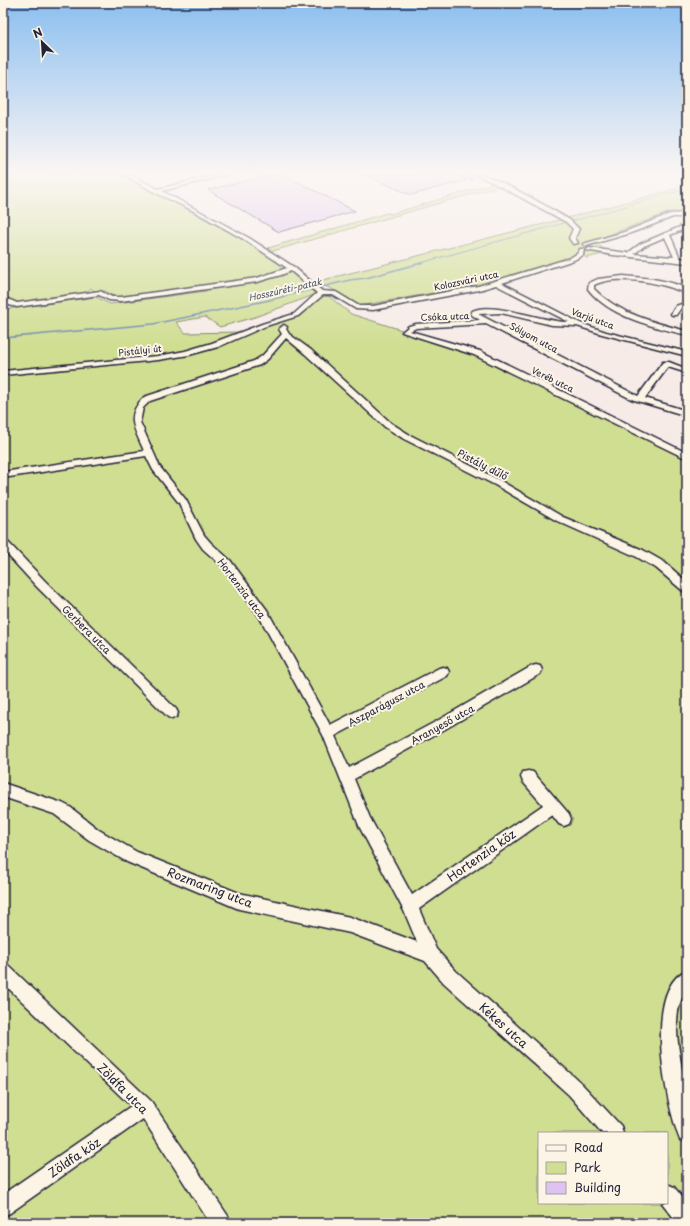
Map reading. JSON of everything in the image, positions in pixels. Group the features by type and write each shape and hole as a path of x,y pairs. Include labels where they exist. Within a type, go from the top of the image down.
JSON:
{"street":[{"path":"233,231 292,268 316,290"},
{"path":"575,231 572,238 575,243 608,253 630,254 687,261"},
{"path":"575,243 572,244 572,247 582,250 631,231"},
{"path":"630,254 642,245 674,231"},
{"path":"667,234 678,260"},
{"name":"Kolozsvári utca","path":"316,290 331,292 348,304 358,308 368,308 498,283 572,259 581,254 582,250"},
{"path":"3,299 11,304 18,305 103,293 114,299 126,299 258,280 279,274 292,268"},
{"path":"687,292 683,288 668,284 627,279 597,280 591,284 591,288 601,300 630,315 687,334"},
{"name":"Varjú utca","path":"498,283 578,324 604,333 687,354"},
{"name":"Hortenzia utca","path":"316,290 263,360 151,397 139,407 136,422 156,468 183,502 200,537 207,546 226,563 263,613 328,733 365,822 410,906"},
{"path":"674,314 678,307 687,304"},
{"name":"Sólyom utca","path":"578,324 570,325 553,323 499,311 474,312 474,314 487,322 564,363 640,399 687,414"},
{"name":"Pistályi út","path":"3,373 169,356 215,344 296,315"},
{"name":"Pistály dűlő","path":"274,322 388,425 407,437 498,483 560,519 639,553 660,565 687,588"},
{"name":"Csóka utca","path":"405,332 411,327 416,326 487,322"},
{"name":"Veréb utca","path":"405,332 477,353 687,456"},
{"path":"640,399 666,364 687,371"},
{"path":"3,475 149,453"},
{"name":"Gerbera utca","path":"3,544 41,584 172,713"},
{"name":"Aranyeső utca","path":"347,776 441,725 536,670"},
{"name":"Aszparágusz utca","path":"328,733 443,672"},
{"path":"528,777 564,819"},
{"name":"Rozmaring utca","path":"3,790 57,808 65,812 94,835 132,857 239,901 350,925 430,955"},
{"name":"Hortenzia köz","path":"410,906 553,806"},
{"name":"Kékes utca","path":"410,906 430,955 450,977 575,1089 613,1132"},
{"name":"Zöldfa utca","path":"3,972 145,1107 221,1223"},
{"path":"687,978 678,987 674,998 669,1021 669,1044 674,1080 687,1133"},
{"name":"Zöldfa köz","path":"3,1206 145,1107"},
{"path":"668,1195 687,1218"}],"green space":[{"path":"3,231 227,231 249,243 298,275 314,293 314,295 255,317 220,327 205,317 176,322 185,333 240,332 303,312 326,294 351,314 451,344 687,457 687,1223 3,1223 3,308 7,309 96,297 110,304 206,291 207,286 117,298 105,291 94,291 91,288 86,293 17,303 3,297"},
{"path":"325,231 342,231 273,251 268,248"},
{"path":"515,231 619,231 595,240 604,250 598,252 603,254 586,258 584,256 496,282 359,306 332,289 315,282"}],"waterway":[{"name":"Hosszúréti-patak","path":"417,264 535,231"},
{"name":"Hosszúréti-patak","path":"3,338 153,324 265,301 350,280 366,278 421,263"}]}
